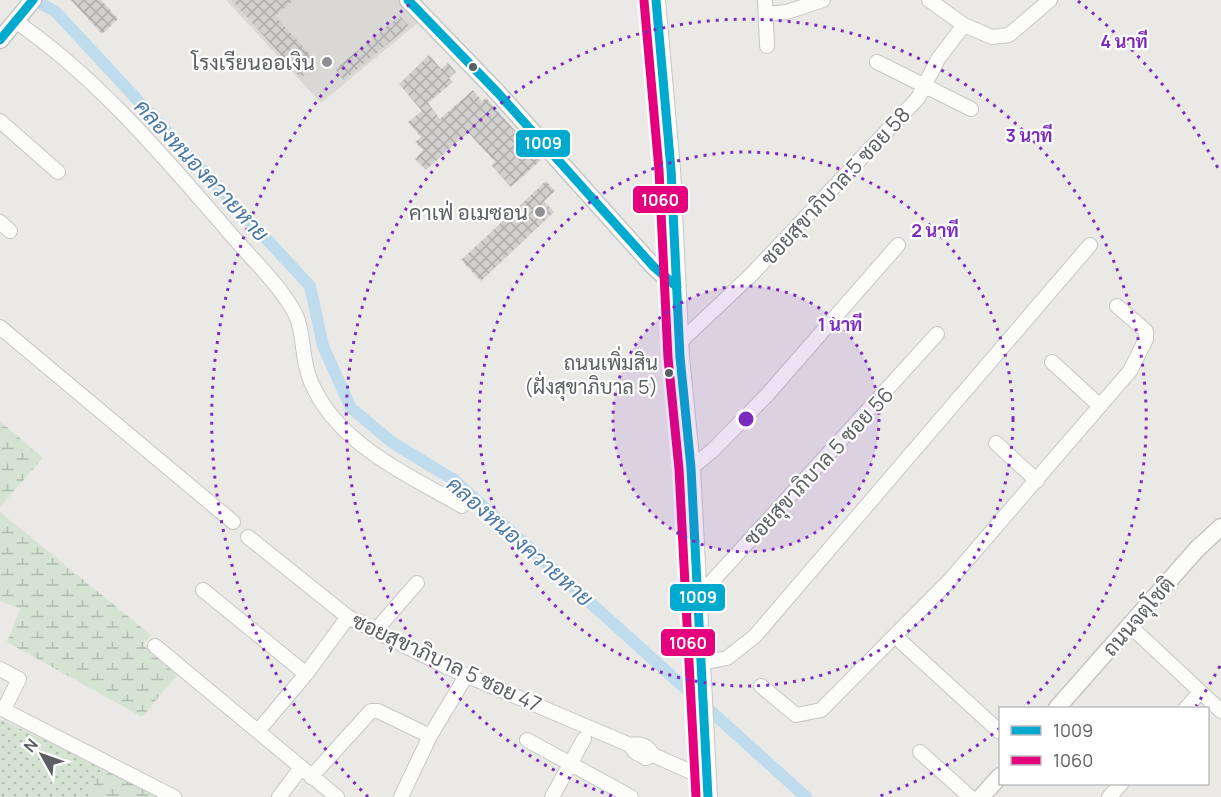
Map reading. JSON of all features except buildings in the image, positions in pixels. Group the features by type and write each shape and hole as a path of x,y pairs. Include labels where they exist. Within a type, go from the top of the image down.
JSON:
{"main road":[{"path":"656,0 670,169 679,343 691,468 707,788"}],"street":[{"path":"408,0 498,93 653,266 677,287"},
{"path":"766,46 766,7 787,12 823,0"},
{"path":"929,0 970,28 992,37 1009,35 1050,0"},
{"path":"0,40 24,10 206,206 285,297 298,320 307,374 312,386 343,431 384,461 462,506"},
{"name":"ซอยสุขาภิบาล 5 ซอย 58","path":"679,343 752,274 877,143 918,98 922,84 938,59 970,28"},
{"path":"877,62 971,109"},
{"path":"0,121 58,172"},
{"path":"691,468 713,450 767,395 898,244"},
{"path":"702,663 727,658 755,636 1090,245"},
{"path":"761,686 796,715 820,710 896,637 1037,481 1130,371 1146,339 1146,331 1141,323 1117,306"},
{"path":"0,327 233,522"},
{"name":"ซอยสุขาภิบาล 5 ซอย 56","path":"698,597 937,334"},
{"path":"1052,362 1100,406"},
{"path":"996,443 1037,481"},
{"name":"ถนนจตุโชติ","path":"1058,707 1197,549 1221,527"},
{"name":"ซอยสุขาภิบาล 5 ซอย 47","path":"248,537 348,617 466,675 630,745 639,744 649,748 653,755 707,788"},
{"path":"376,630 417,583"},
{"path":"202,590 306,674"},
{"path":"258,731 306,674 348,617"},
{"path":"1129,625 1221,711"},
{"path":"896,637 999,731"},
{"path":"155,646 337,797"},
{"path":"0,669 19,679 2,709 174,797"},
{"path":"401,797 430,736 466,675"},
{"path":"1187,707 1200,692"},
{"path":"279,797 371,711 378,711 430,736"},
{"path":"552,797 584,739"},
{"path":"527,740 632,797"},
{"path":"920,752 970,797"},
{"path":"981,797 999,777"},
{"path":"1109,797 1119,785"}],"shaded area":[{"name":"โรงเรียนออเงิน","path":"226,0 400,0 420,21 321,103"}],"green space":[{"path":"0,421 43,458 0,507"},
{"path":"0,512 151,635 143,645 177,675 142,717 7,642 20,609 0,601"},
{"path":"0,719 102,767 88,797 0,797"},
{"path":"102,767 161,797 88,797"}],"waterway":[{"name":"คลองหนองควายหาย","path":"33,0 55,11 310,286 323,346 351,408 393,443 454,480 806,797"}],"transit line":[{"name":"1009","path":"0,40 33,0"},
{"name":"1009","path":"408,0 498,93 653,266 677,287"},
{"name":"1009","path":"656,0 671,169 680,357 691,468 708,797"},
{"name":"1060","path":"644,1 659,170 668,358 679,469 696,797"}],"place":[{"name":"โรงเรียนออเงิน","path":"327,62"},
{"name":"คาเฟ่ อเมซอน","path":"540,212"},
{"name":"ถนนเพิ่มสิน (ฝั่งสุขาภิบาล 5)","path":"669,373"}]}
